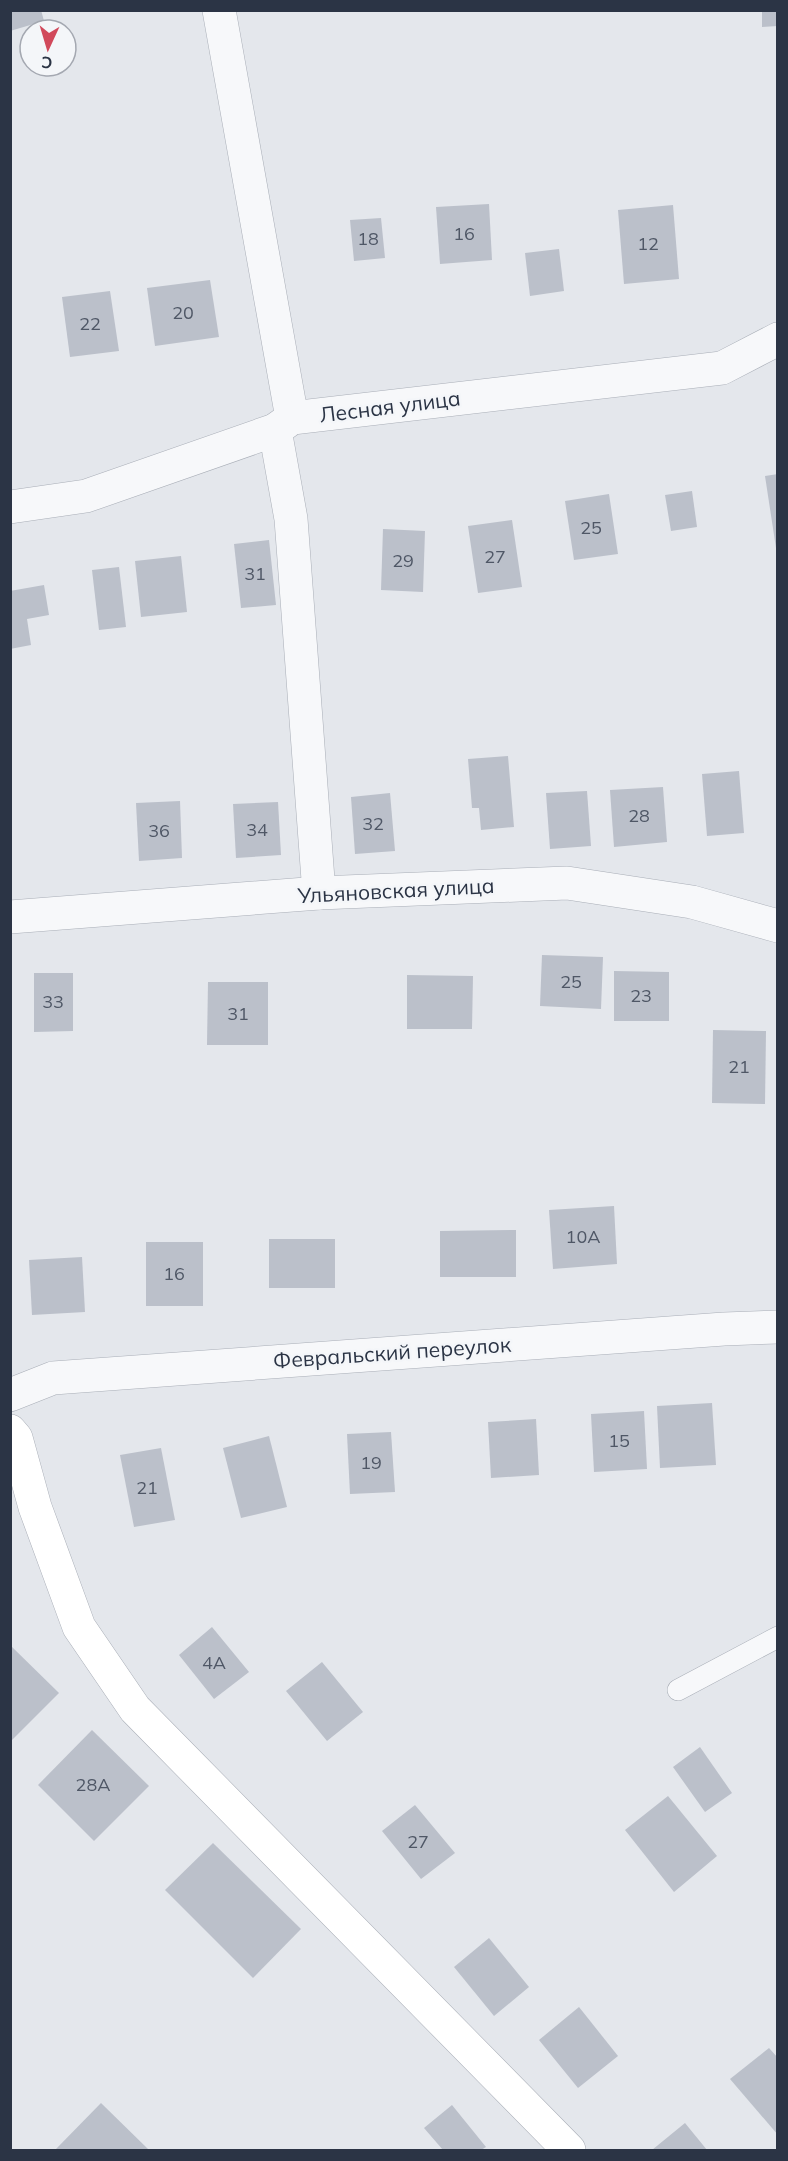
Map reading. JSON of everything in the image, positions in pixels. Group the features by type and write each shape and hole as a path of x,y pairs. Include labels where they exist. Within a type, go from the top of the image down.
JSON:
{"street":[{"path":"219,10 283,424 319,893"},
{"name":"Лесная улица","path":"10,507 86,496 283,424 722,368 777,339"},
{"name":"Ульяновская улица","path":"10,917 319,893 567,883 692,902 777,926"},
{"name":"Февральский переулок","path":"10,1395 53,1378 777,1327"},
{"path":"10,1431 16,1438 35,1507 79,1627 135,1709 569,2151"}],"lane":[{"path":"678,1690 777,1637"}],"building":[{"path":"10,10 41,10 43,18 18,18 18,29 10,31"},
{"path":"762,10 778,10 778,26 762,27"},
{"path":"489,204 492,260 440,264 436,207"},
{"path":"673,205 679,279 624,284 618,210"},
{"path":"381,218 385,258 354,261 350,220"},
{"path":"559,249 564,291 530,296 525,253"},
{"path":"210,280 219,337 155,346 147,288"},
{"path":"110,291 119,351 70,357 62,297"},
{"path":"778,474 778,547 776,548 765,476"},
{"path":"692,491 697,527 671,531 665,495"},
{"path":"609,494 618,554 574,560 565,501"},
{"path":"512,520 522,587 478,593 468,526"},
{"path":"383,529 425,531 423,592 381,590"},
{"path":"269,540 276,605 241,608 234,544"},
{"path":"181,556 187,612 141,617 135,561"},
{"path":"119,567 126,627 99,630 92,570"},
{"path":"44,585 49,615 27,619 31,645 10,649 10,591"},
{"path":"508,756 514,827 481,830 479,808 472,808 468,759"},
{"path":"739,771 744,833 707,836 702,774"},
{"path":"663,787 667,842 614,847 610,790"},
{"path":"587,791 591,846 550,849 546,793"},
{"path":"390,793 395,851 355,854 351,797"},
{"path":"180,801 182,858 139,861 136,803"},
{"path":"278,802 281,855 236,858 233,804"},
{"path":"542,955 603,957 601,1009 540,1006"},
{"path":"614,971 669,972 669,1021 614,1021"},
{"path":"34,973 73,973 73,1031 34,1032"},
{"path":"407,975 473,976 472,1029 407,1029"},
{"path":"208,982 268,982 268,1045 207,1045"},
{"path":"713,1030 766,1031 765,1104 712,1103"},
{"path":"614,1206 617,1264 553,1269 549,1210"},
{"path":"516,1230 516,1277 440,1277 440,1231"},
{"path":"269,1239 335,1239 335,1288 269,1288"},
{"path":"146,1242 203,1242 203,1306 146,1306"},
{"path":"82,1257 85,1312 32,1315 29,1260"},
{"path":"712,1403 716,1465 660,1468 657,1406"},
{"path":"644,1411 647,1469 594,1472 591,1414"},
{"path":"536,1419 539,1475 491,1478 488,1422"},
{"path":"391,1432 395,1492 350,1494 347,1434"},
{"path":"269,1436 287,1507 241,1518 223,1448"},
{"path":"161,1448 175,1520 134,1527 120,1455"},
{"path":"212,1627 249,1672 214,1699 179,1655"},
{"path":"10,1645 59,1693 10,1742"},
{"path":"322,1662 363,1712 327,1741 286,1691"},
{"path":"92,1730 149,1786 94,1841 38,1785"},
{"path":"700,1747 732,1793 705,1812 673,1767"},
{"path":"668,1796 717,1856 674,1892 625,1830"},
{"path":"415,1805 455,1853 421,1879 382,1831"},
{"path":"213,1843 301,1929 253,1978 165,1890"},
{"path":"489,1938 529,1987 494,2016 454,1967"},
{"path":"579,2007 618,2056 578,2088 539,2040"},
{"path":"769,2048 778,2058 778,2135 730,2079"},
{"path":"101,2103 149,2150 56,2149"},
{"path":"452,2105 486,2147 481,2150 443,2150 424,2128"},
{"path":"685,2123 707,2150 652,2150"}]}
